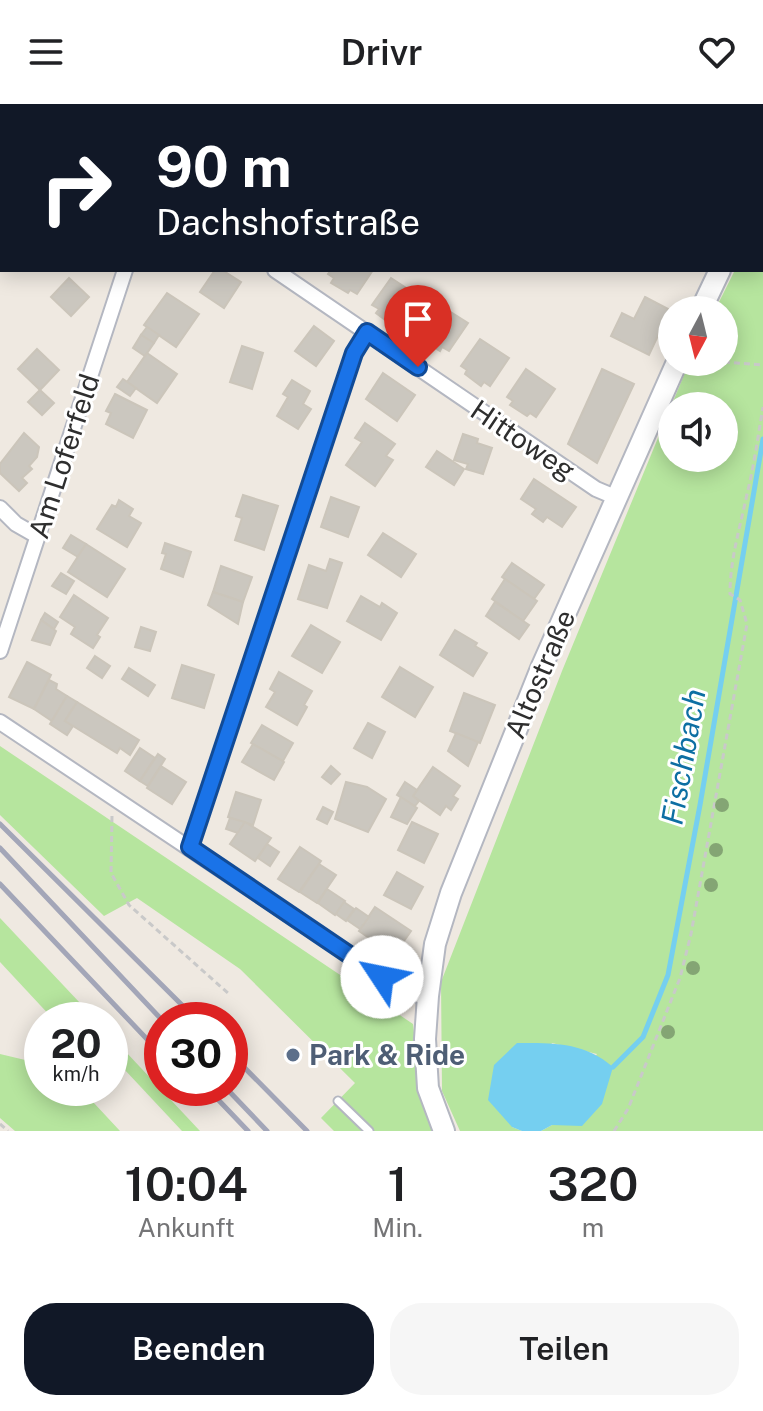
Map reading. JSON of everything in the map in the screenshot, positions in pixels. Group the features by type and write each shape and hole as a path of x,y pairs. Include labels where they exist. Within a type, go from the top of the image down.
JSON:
{"main road":[{"path":"707,296 716,272"},
{"name":"Altostraße","path":"444,1131 428,1088 425,1039 435,944 451,893 542,666 671,376"}],"street":[{"name":"Am Loferfeld","path":"0,651 3,634 124,272"},
{"name":"Hittoweg","path":"278,272 596,489 615,497"},
{"path":"190,847 354,353 367,332"},
{"path":"0,508 16,524 37,536"},
{"path":"0,722 406,993 428,996"}],"lane":[{"path":"338,1101 369,1131"}],"path":[{"path":"738,363 763,365"},
{"path":"614,1131 628,1109 680,978 747,624 740,600 730,594 736,536 763,407"},
{"path":"115,797 111,873 129,905 229,994"},
{"path":"0,1124 8,1131"}],"green space":[{"path":"734,272 763,272 763,1131 541,1131 552,1125 597,1054 552,1043 512,1127 522,1131 460,1131 442,1091 441,982 562,671 658,438 658,472 738,472 738,392 677,392 684,376 738,376 738,296 722,296"},
{"path":"0,746 413,1024 421,1092 433,1131 334,1131 321,1118 355,1083 240,969 137,898 104,916 0,815"},
{"path":"0,918 79,1002 37,1002 0,962"},
{"path":"0,1054 24,1060 24,1106 97,1106 120,1131 15,1131 0,1118"},
{"path":"128,1054 144,1071 144,1090 128,1073"},
{"path":"159,1106 177,1106 200,1131 182,1131"}],"water":[{"path":"517,1043 580,1048 613,1067 602,1104 582,1126 552,1125 541,1131 522,1131 512,1127 488,1100 494,1065"}],"building":[{"path":"214,272 225,272 241,282 224,308 200,292"},
{"path":"372,272 357,294 350,290 348,293 331,283 334,278 328,274"},
{"path":"69,278 89,297 71,316 51,297"},
{"path":"391,278 420,297 401,325 395,321 392,325 376,313 379,309 372,305"},
{"path":"167,293 199,314 176,347 144,325"},
{"path":"645,297 658,304 658,336 649,355 611,336 622,313 634,319"},
{"path":"438,304 468,323 449,351 442,347 440,351 423,340 426,336 420,332"},
{"path":"314,326 334,341 316,366 295,351"},
{"path":"147,327 159,335 154,343 141,335"},
{"path":"141,335 154,343 145,356 133,348"},
{"path":"480,339 509,358 490,386 484,382 481,386 465,374 467,370 461,366"},
{"path":"242,346 263,353 252,389 230,382"},
{"path":"37,349 59,370 40,390 18,369"},
{"path":"147,353 177,374 157,403 127,382"},
{"path":"526,369 555,389 536,417 530,413 527,416 510,405 513,401 507,397"},
{"path":"602,369 634,384 597,463 568,444"},
{"path":"383,373 415,395 397,421 366,399"},
{"path":"123,379 136,388 130,396 117,387"},
{"path":"292,380 310,391 303,404 311,409 298,429 277,416 288,397 283,394"},
{"path":"40,390 54,403 42,415 28,402"},
{"path":"115,394 147,410 133,438 106,424 111,413 106,411"},
{"path":"365,423 395,444 386,456 393,460 375,486 346,465 362,442 355,438"},
{"path":"24,433 39,447 37,457 29,466 32,469 22,478 27,483 19,491 0,473 0,464"},
{"path":"463,434 492,448 483,474 466,469 468,464 454,460"},
{"path":"437,451 464,469 454,485 426,467"},
{"path":"534,479 576,507 562,527 547,517 543,522 532,514 536,509 521,499"},
{"path":"243,495 278,506 264,550 235,540 242,518 236,516"},
{"path":"331,497 359,507 348,537 321,527"},
{"path":"119,500 133,509 129,516 141,523 127,547 97,529 112,505 116,507"},
{"path":"383,533 416,554 401,577 368,555"},
{"path":"71,535 86,544 78,557 63,548"},
{"path":"165,543 191,552 183,577 161,569 166,554 162,553"},
{"path":"86,544 125,569 107,597 68,572"},
{"path":"330,559 342,563 327,608 298,599 309,565 326,571"},
{"path":"512,563 544,585 534,599 502,577"},
{"path":"221,566 252,577 243,602 213,592"},
{"path":"61,573 74,581 66,594 52,586"},
{"path":"505,579 537,601 523,621 492,599"},
{"path":"213,592 243,602 238,624 208,605"},
{"path":"74,595 108,618 93,648 71,634 75,627 60,617"},
{"path":"361,596 380,607 382,603 397,613 381,640 347,621"},
{"path":"495,602 529,625 519,639 486,616"},
{"path":"45,613 58,622 54,629 41,620"},
{"path":"41,620 56,631 50,645 32,640"},
{"path":"311,625 340,642 322,673 292,656"},
{"path":"141,627 156,632 150,651 135,647"},
{"path":"455,630 487,653 473,676 440,655"},
{"path":"95,656 110,666 102,678 87,668"},
{"path":"27,662 51,675 34,709 9,697"},
{"path":"182,665 214,675 204,708 172,698"},
{"path":"400,667 433,687 415,717 382,697"},
{"path":"129,668 155,685 148,696 122,679"},
{"path":"279,672 312,691 297,725 266,707 275,692 270,689"},
{"path":"49,680 67,696 52,721 34,709"},
{"path":"464,693 495,705 480,743 450,731"},
{"path":"67,696 77,702 65,721 73,726 67,735 50,724"},
{"path":"77,702 139,740 130,755 120,748 117,753 65,721"},
{"path":"368,723 385,732 372,758 354,748"},
{"path":"262,725 293,743 283,761 251,743"},
{"path":"456,733 478,742 468,766 448,751"},
{"path":"253,744 284,762 274,780 242,762"},
{"path":"140,748 155,758 140,781 125,771"},
{"path":"158,754 165,759 148,786 140,781"},
{"path":"161,766 186,782 172,804 147,788"},
{"path":"331,766 340,774 331,784 322,777"},
{"path":"433,767 460,786 453,796 458,799 451,810 446,806 440,815 413,796"},
{"path":"346,782 367,787 386,799 368,832 335,819"},
{"path":"405,782 417,790 413,796 419,801 415,806 397,795"},
{"path":"236,792 261,800 253,825 228,817"},
{"path":"401,797 417,808 407,824 391,817"},
{"path":"323,807 333,812 327,824 317,819"},
{"path":"230,818 245,822 238,833 226,829"},
{"path":"245,822 271,838 255,861 230,844"},
{"path":"412,822 438,834 424,863 398,850"},
{"path":"267,844 279,852 270,866 258,858"},
{"path":"300,847 321,861 299,892 278,879"},
{"path":"319,864 336,875 317,903 300,892"},
{"path":"397,872 423,887 411,909 384,895"},
{"path":"327,889 345,901 335,915 318,903"},
{"path":"344,902 354,909 346,921 336,914"},
{"path":"375,907 411,931 394,955 359,931"},
{"path":"356,908 369,917 360,929 347,920"}],"waterway":[{"name":"Fischbach","path":"613,1067 643,1037 668,975 763,439"}],"railway":[{"path":"0,824 179,1002"},
{"path":"0,848 145,1002"},
{"path":"0,884 144,1036"},
{"path":"248,1071 307,1131"},
{"path":"224,1106 248,1131"},
{"path":"243,1106 267,1131"}],"place":[{"name":"Park & Ride","path":"293,1055"}],"route":[{"path":"382,977 190,847 354,353 367,332 418,367"}]}
